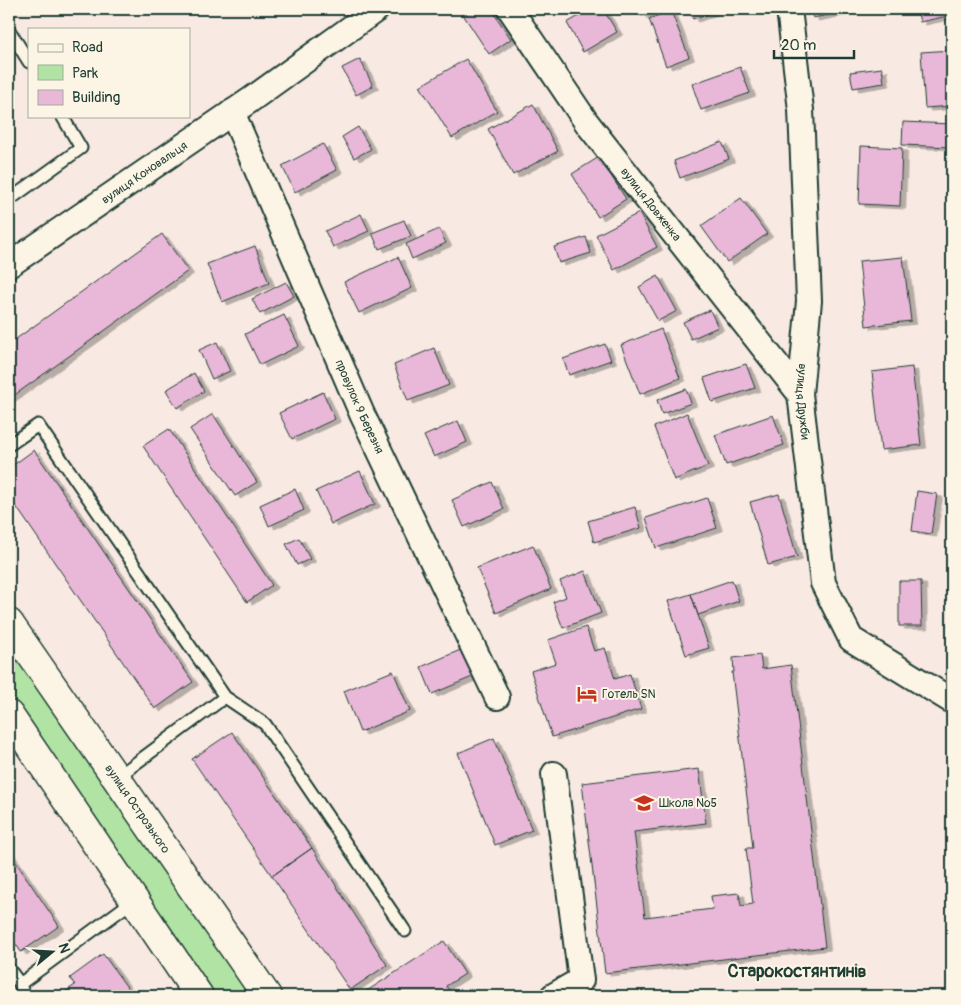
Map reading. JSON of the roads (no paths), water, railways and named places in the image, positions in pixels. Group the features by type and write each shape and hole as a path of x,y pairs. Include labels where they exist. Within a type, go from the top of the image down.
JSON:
{"main road":[{"name":"вулиця Острозького","path":"9,623 267,996"},
{"path":"9,715 199,996"}],"street":[{"name":"вулиця Коновальця","path":"9,265 232,112 377,9"},
{"name":"вулиця Довженка","path":"510,9 587,123 800,394"},
{"name":"вулиця Дружби","path":"789,9 801,110 809,301 800,394 823,583 851,639 952,700"},
{"name":"провулок 9 Березня","path":"232,112 362,414 497,697"},
{"path":"553,996 580,980 554,774"}],"lane":[{"path":"9,30 28,60"},
{"path":"9,200 81,148 63,118"},
{"path":"9,445 38,424 224,697 265,724 405,931"},
{"path":"116,778 224,697"},
{"path":"20,984 133,900"},
{"path":"9,969 20,984 24,996"}],"place":[{"name":"Готель SN","path":"587,694"},
{"name":"Школа №5","path":"644,803"}],"district":[{"name":"Старокостянтинів","path":"797,971"}]}
